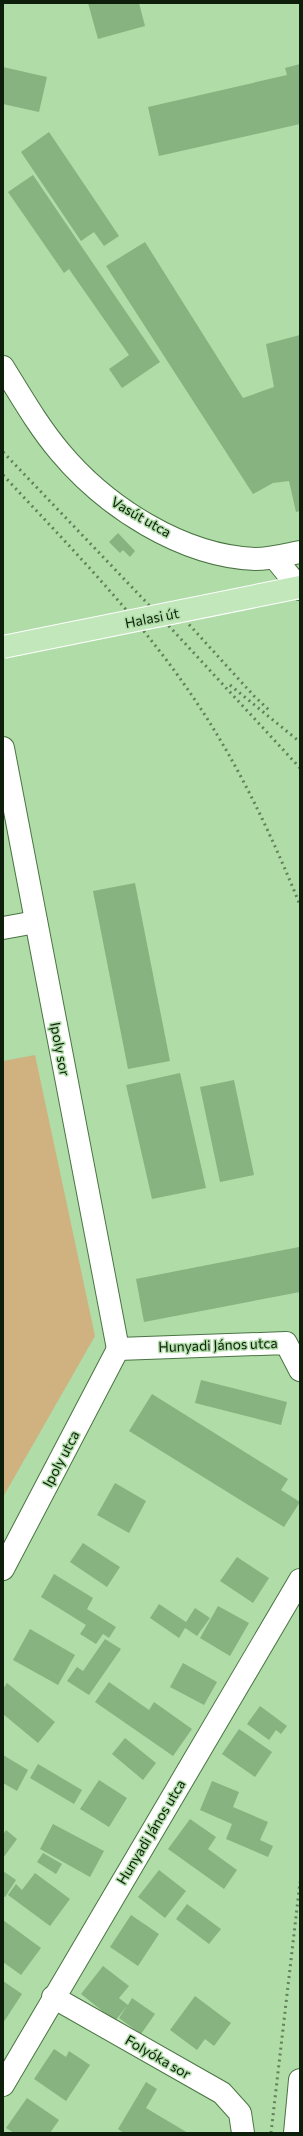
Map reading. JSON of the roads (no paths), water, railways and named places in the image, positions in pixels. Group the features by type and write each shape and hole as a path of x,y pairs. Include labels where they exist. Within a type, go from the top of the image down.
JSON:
{"main road":[{"name":"Halasi út","path":"3,647 300,588"}],"street":[{"name":"Vasút utca","path":"3,367 36,421 60,453 80,474 112,502 158,531 201,548 239,557 275,558"},
{"path":"300,552 275,558 300,588"},
{"name":"Ipoly sor","path":"3,748 118,1349"},
{"path":"3,928 36,922"},
{"name":"Hunyadi János utca","path":"118,1349 286,1343 300,1370"},
{"name":"Ipoly utca","path":"3,1569 118,1349"},
{"name":"Hunyadi János utca","path":"3,2085 53,1997 300,1580"},
{"name":"Folyóka sor","path":"53,1997 222,2093 240,2113 242,2133"},
{"path":"295,2133 300,2080"}],"railway":[{"path":"3,452 168,625 300,768"},
{"path":"3,475 81,558 131,615 199,706 242,778 267,828 300,905"},
{"path":"185,620 254,696 270,711"},
{"path":"230,685 300,742"},
{"path":"271,2133 300,1882"}]}
